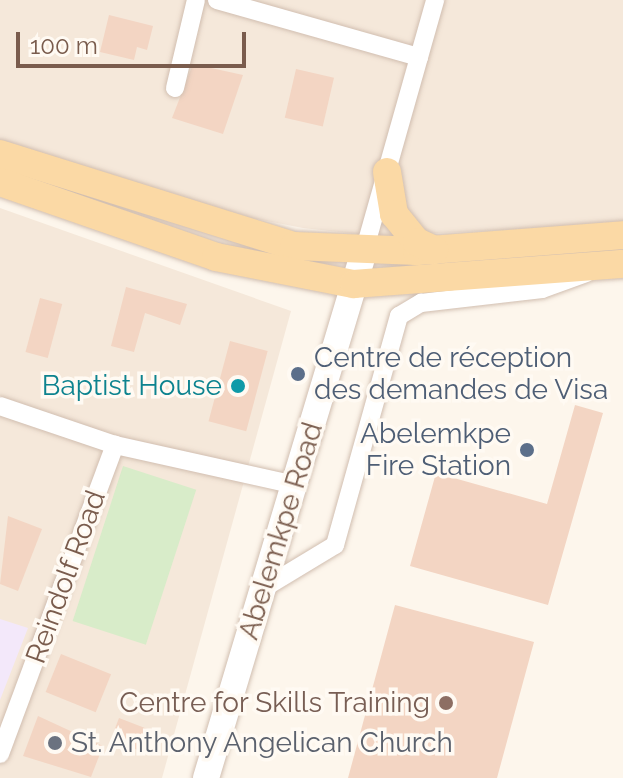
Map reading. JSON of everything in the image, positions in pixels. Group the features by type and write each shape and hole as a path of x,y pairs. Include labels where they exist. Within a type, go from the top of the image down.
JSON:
{"main road":[{"path":"0,154 233,232 294,246 434,250 623,235"},
{"path":"387,172 394,214 417,242 434,250"},
{"path":"0,182 216,257 354,284 612,265"}],"street":[{"path":"175,88 196,0"},
{"path":"217,0 269,6 419,57"},
{"path":"365,248 435,0"},
{"name":"Abelemkpe Road","path":"206,778 365,248"},
{"path":"264,588 335,545 395,324 409,306 542,289 612,265"},
{"path":"0,406 115,445 296,485"},
{"name":"Reindolf Road","path":"0,754 115,445"}],"shaded area":[{"path":"0,0 623,0 623,224 376,236 303,228 194,207 0,142"},
{"path":"0,208 291,311 162,778 0,778"},
{"path":"0,619 28,628 0,700"}],"green space":[{"path":"123,466 196,490 146,645 73,621"}],"building":[{"path":"109,15 153,26 147,50 137,47 134,60 100,52"},
{"path":"193,64 243,75 223,134 172,118"},
{"path":"296,69 334,78 323,126 285,118"},
{"path":"126,287 187,304 180,325 145,313 134,352 111,346"},
{"path":"40,298 62,304 48,358 26,352"},
{"name":"Baptist House","path":"230,341 268,351 246,431 209,421"},
{"path":"575,405 603,413 548,605 410,566 436,473 547,504"},
{"path":"8,516 42,529 18,591 0,584"},
{"path":"395,605 534,642 497,778 348,778"},
{"path":"61,654 111,674 96,712 46,692"},
{"path":"38,716 103,746 91,777 23,756"},
{"path":"119,718 151,730 142,752 111,739"}],"place":[{"name":"Centre de réception des demandes de Visa","path":"298,374"},
{"name":"Baptist House","path":"238,386"},
{"name":"Abelemkpe Fire Station","path":"527,450"},
{"name":"Centre for Skills Training","path":"446,703"},
{"name":"St. Anthony Angelican Church","path":"55,743"}]}
